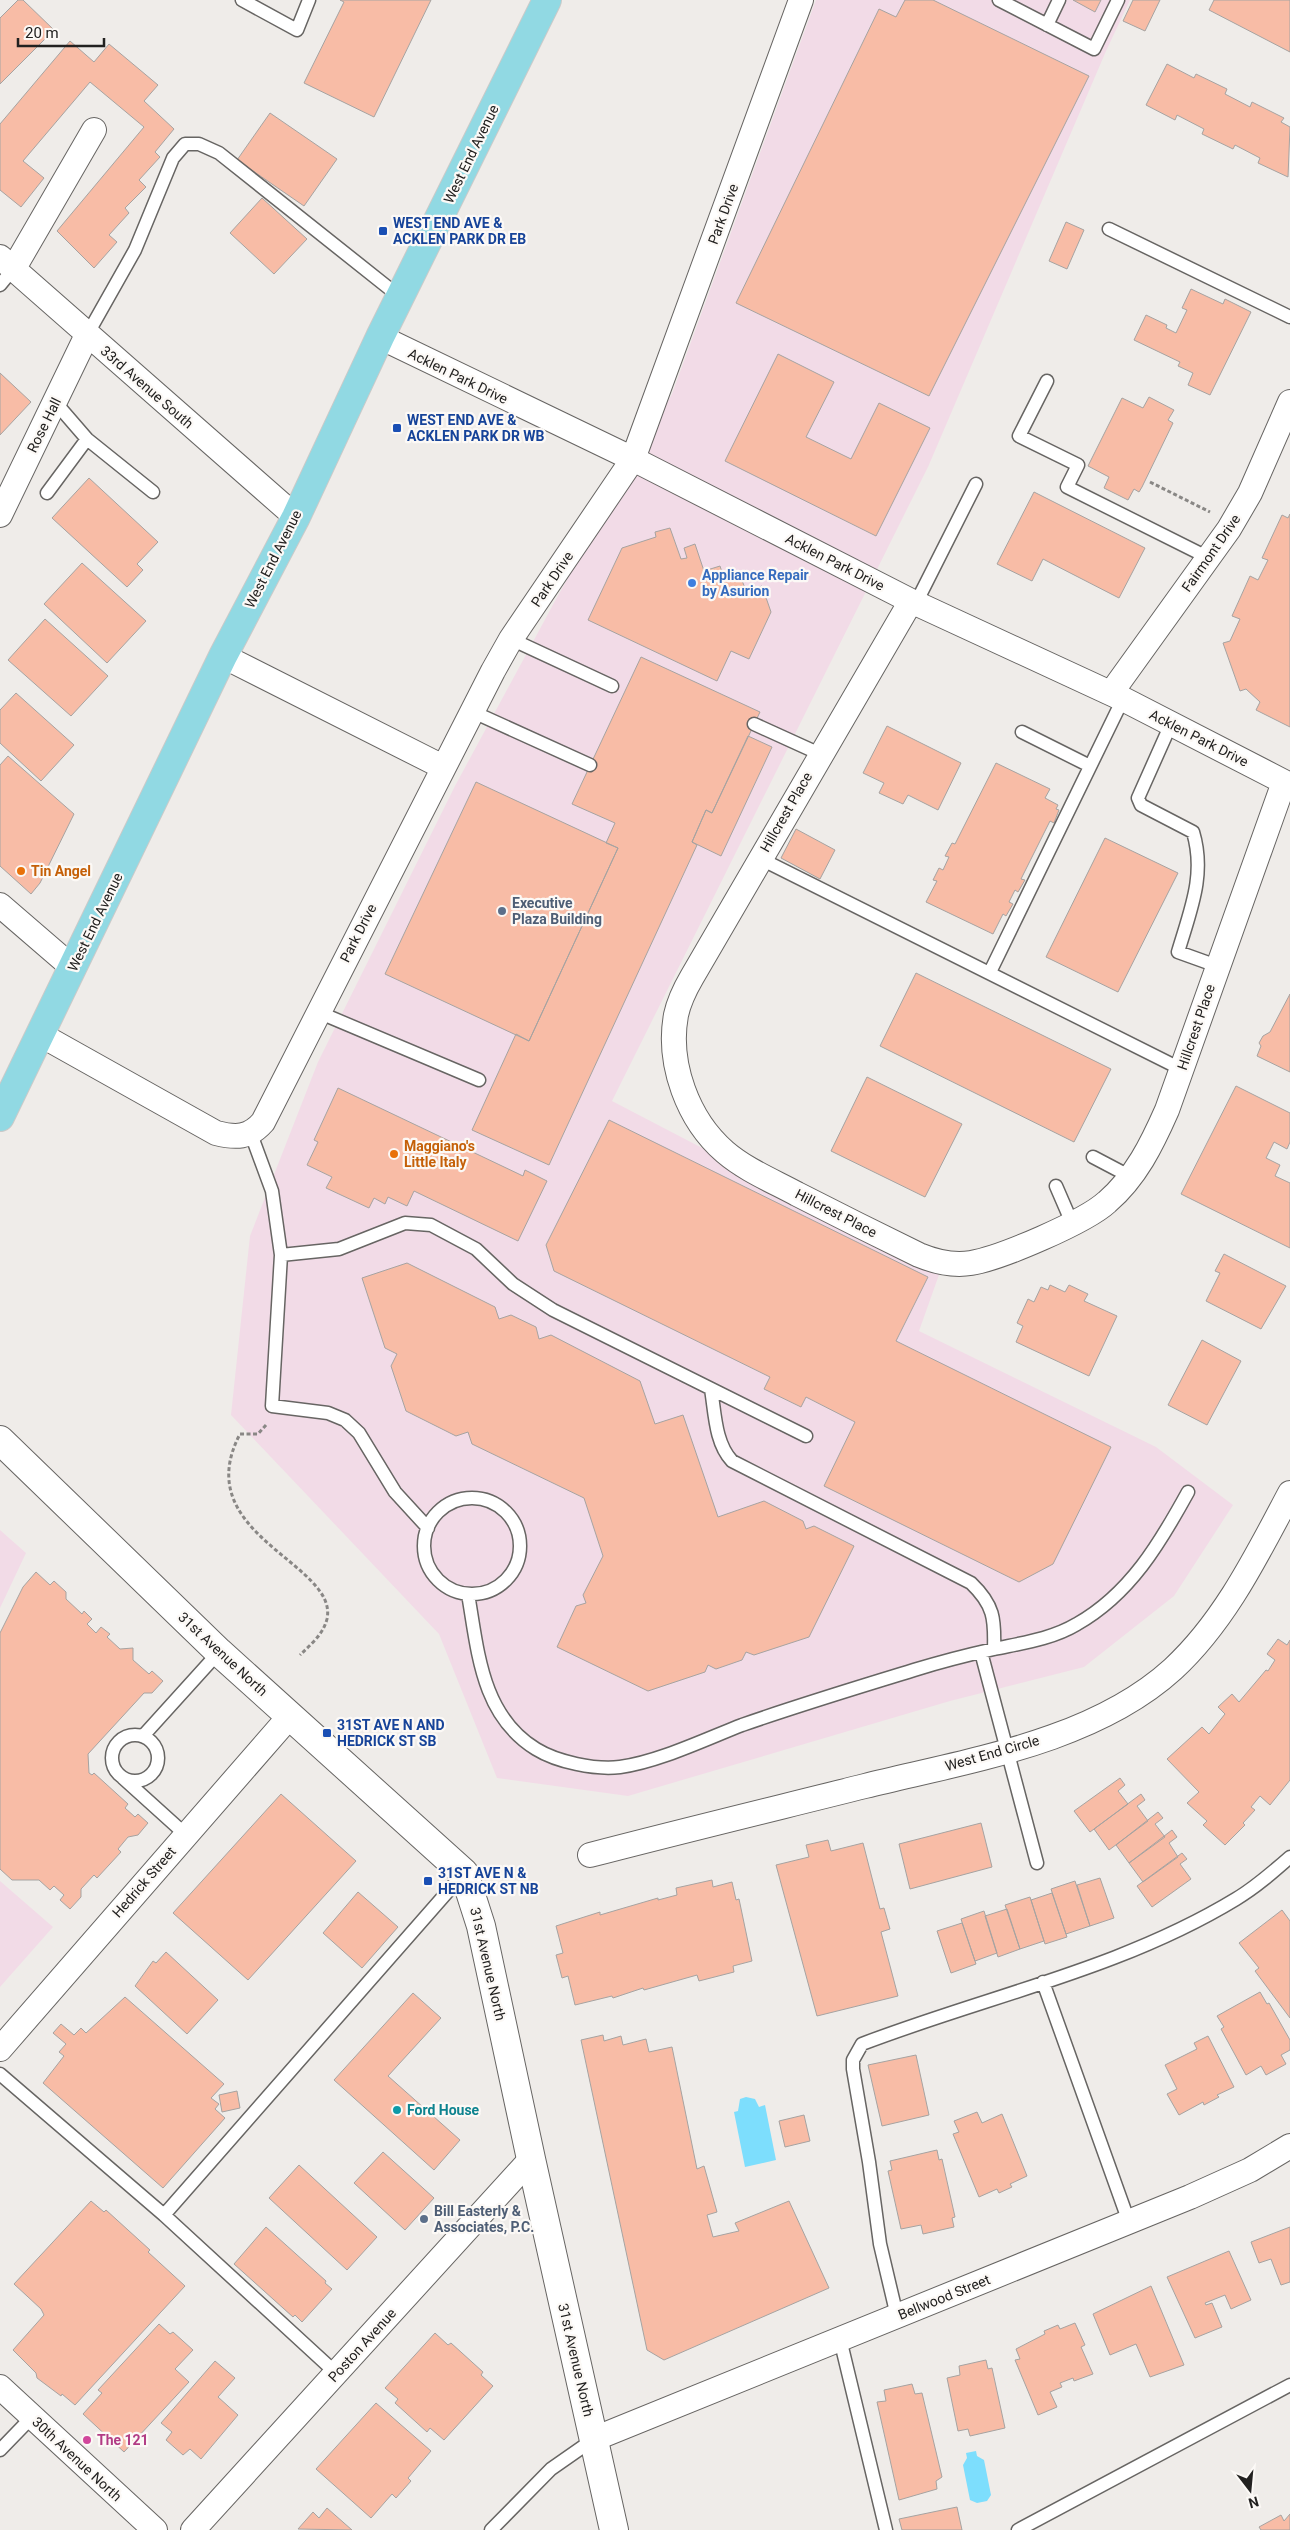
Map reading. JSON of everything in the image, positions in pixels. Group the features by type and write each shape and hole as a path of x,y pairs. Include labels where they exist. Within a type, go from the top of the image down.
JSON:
{"main road":[{"name":"West End Avenue","path":"0,1117 223,656 296,517 380,338 547,0"},
{"name":"31st Avenue North","path":"0,1440 219,1652 464,1873 482,1926 530,2159 614,2530"}],"street":[{"name":"Park Drive","path":"251,1134 263,1122 272,1108 318,1012 471,711 511,639 634,459 801,0"},
{"path":"5,270 94,130"},
{"name":"33rd Avenue South","path":"5,270 87,335 296,517"},
{"name":"Rose Hall","path":"0,515 87,335"},
{"name":"Acklen Park Drive","path":"380,338 634,459 913,602 1117,696 1287,784"},
{"name":"Fairmont Drive","path":"1117,696 1250,493 1290,402"},
{"name":"Hillcrest Place","path":"913,602 820,754 692,977 676,1015 674,1033 678,1072 691,1108 709,1136 726,1153 760,1175 935,1262 970,1263 993,1257 1072,1223 1106,1204 1132,1177 1155,1136 1217,966 1287,784"},
{"path":"223,656 443,767"},
{"path":"0,905 73,968"},
{"path":"41,1035 204,1128 224,1135 251,1134"},
{"name":"West End Circle","path":"590,1855 1006,1751 1103,1716 1154,1685 1172,1670 1211,1626 1232,1595 1290,1493"},
{"name":"Hedrick Street","path":"0,2049 290,1716"},
{"name":"Bellwood Street","path":"594,2438 1129,2222 1241,2174 1290,2146"},
{"name":"Poston Avenue","path":"192,2530 530,2159"},
{"name":"30th Avenue North","path":"0,2388 155,2530"}],"lane":[{"path":"242,0 297,30 309,0"},
{"path":"999,0 1094,49 1118,0"},
{"path":"1047,24 1059,0"},
{"path":"87,335 135,250 173,158 185,144 199,144 219,153 400,297"},
{"path":"1109,229 1290,317"},
{"path":"1048,381 1019,436 1078,465 1067,487 1209,558"},
{"path":"55,402 87,439 153,492"},
{"path":"47,492 87,439"},
{"path":"913,602 976,484"},
{"path":"511,639 612,686"},
{"path":"990,972 1090,766 1117,696"},
{"path":"471,711 590,765"},
{"path":"754,724 820,754"},
{"path":"1171,724 1138,798 1140,805 1193,832 1199,852 1198,883 1178,952 1217,966"},
{"path":"1022,732 1090,766"},
{"path":"759,858 1181,1069"},
{"path":"318,1012 479,1080"},
{"path":"251,1134 272,1191 281,1255 272,1406 328,1413 344,1420 359,1433 395,1492 428,1528"},
{"path":"1093,1157 1132,1177"},
{"path":"1056,1186 1072,1223"},
{"path":"281,1255 339,1249 405,1223 431,1225 476,1249 513,1284 553,1310 806,1436"},
{"path":"711,1389 722,1446 732,1461 972,1583 989,1604 994,1619 994,1649"},
{"path":"468,1594 483,1679 502,1718 517,1735 537,1750 559,1758 594,1766 617,1767 639,1763 751,1722 916,1670 1056,1634 1097,1612 1134,1576 1167,1530 1188,1492"},
{"path":"468,1498 484,1500 498,1506 509,1516 517,1530 520,1544 518,1560 511,1574 499,1586 484,1593 468,1594 452,1590 439,1581 429,1568 424,1553 425,1537 428,1528 440,1510 454,1502 468,1498"},
{"path":"143,1736 219,1652"},
{"path":"981,1652 1037,1863"},
{"path":"117,1773 124,1779 137,1781 148,1778 155,1770 158,1759 157,1750 149,1739 143,1736 127,1736 114,1747 111,1760 117,1773 186,1834"},
{"path":"897,2316 880,2244 869,2162 853,2069 857,2051 862,2044 1109,1960 1182,1928 1238,1898 1290,1857"},
{"path":"164,2215 464,1873"},
{"path":"1043,1982 1129,2222"},
{"path":"0,2074 164,2215 336,2373"},
{"path":"840,2339 886,2530"},
{"path":"1018,2530 1290,2385"},
{"path":"0,2450 32,2417"},
{"path":"491,2530 551,2469 594,2438"}],"path":[{"path":"1150,482 1232,523"},
{"path":"282,1407 258,1434 240,1434 234,1447 230,1473 234,1499 248,1524 313,1583 326,1602 327,1615 324,1626 318,1636 300,1655"}],"shaded area":[{"path":"816,0 1130,0 1106,51 928,467 612,1101 940,1272 919,1331 1156,1447 1233,1505 1174,1596 1084,1667 950,1701 628,1796 497,1778 439,1634 231,1415 250,1236 318,1062 455,786 555,601 672,394"},
{"path":"0,1530 26,1553 0,1608"},
{"path":"0,1881 53,1927 0,1987"}],"water":[{"path":"746,2097 755,2099 759,2107 765,2105 776,2160 745,2167 734,2112 738,2111 740,2099"},
{"path":"976,2451 977,2456 984,2460 991,2495 987,2501 977,2503 970,2500 963,2465 967,2458 966,2453"}],"building":[{"path":"18,0 23,0 54,30 0,84 0,18"},
{"path":"340,0 431,0 374,117 304,83 344,2"},
{"path":"905,0 933,0 1089,76 929,396 736,303 879,9 896,17"},
{"path":"1073,0 1101,0 1095,12"},
{"path":"1133,0 1160,0 1145,31 1123,21"},
{"path":"1214,0 1290,0 1290,52 1209,10"},
{"path":"70,41 94,62 109,44 158,85 144,101 174,129 155,152 160,157 139,180 146,187 125,208 129,213 109,235 117,242 94,268 57,231 144,127 90,82 23,161 44,178 21,207 0,190 0,124"},
{"path":"1167,64 1194,78 1196,74 1227,89 1225,94 1250,107 1252,102 1284,118 1281,122 1290,127 1288,177 1258,163 1260,158 1235,145 1233,149 1202,134 1204,129 1177,115 1175,120 1146,105"},
{"path":"270,113 337,159 304,206 237,160"},
{"path":"262,198 307,239 274,274 230,233"},
{"path":"1066,222 1084,230 1067,269 1049,261"},
{"path":"1191,289 1223,304 1225,299 1251,312 1210,395 1188,385 1193,373 1178,366 1180,362 1134,340 1146,315 1167,325 1166,328 1176,333 1187,310 1182,308"},
{"path":"778,354 834,382 806,437 851,459 879,403 930,428 876,536 725,461"},
{"path":"0,373 31,402 0,435"},
{"path":"1149,397 1174,410 1168,420 1173,423 1142,487 1139,492 1134,489 1128,500 1104,488 1109,477 1088,466 1122,398 1143,408"},
{"path":"89,478 158,542 137,564 143,570 127,587 52,518"},
{"path":"1034,492 1145,548 1119,598 1043,559 1032,581 997,564"},
{"path":"1290,514 1290,727 1256,710 1260,702 1246,689 1240,691 1223,643 1230,641 1240,619 1232,616 1250,576 1258,580 1268,560 1262,558 1282,515 1288,518"},
{"path":"670,528 681,559 687,558 684,548 695,544 704,571 720,566 725,581 740,575 746,591 762,586 771,612 749,659 731,651 717,681 588,620 622,548 656,537 655,532"},
{"path":"82,563 146,621 107,663 44,604"},
{"path":"45,619 108,676 71,716 8,660"},
{"path":"641,657 760,712 712,813 706,810 692,842 697,845 549,1165 472,1130 516,1034 529,1041 618,848 606,843 615,823 572,804"},
{"path":"16,693 74,745 41,781 0,743 0,710"},
{"path":"887,726 961,763 938,810 908,795 903,804 879,793 884,783 863,773"},
{"path":"748,736 772,747 721,856 692,842 706,810 712,813"},
{"path":"8,756 74,814 40,883 31,894 0,866 0,765"},
{"path":"996,763 1050,789 1045,798 1058,805 1056,809 1059,810 1054,823 1050,821 1021,879 1025,880 1018,892 1015,890 1009,902 1013,904 1006,916 1003,914 993,934 926,902 937,881 933,880 939,868 943,870 949,857 945,856 952,843 955,844"},
{"name":"Executive Plaza Building","path":"476,782 618,848 529,1041 385,974"},
{"path":"796,829 835,850 820,879 781,858"},
{"path":"1105,838 1178,873 1118,992 1046,957"},
{"path":"916,973 1111,1069 1074,1142 880,1046"},
{"path":"1290,994 1290,1072 1257,1056 1261,1046 1259,1043 1263,1036 1270,1032"},
{"path":"867,1077 962,1124 925,1197 831,1151"},
{"path":"1236,1086 1290,1113 1290,1142 1287,1149 1274,1142 1266,1158 1280,1165 1275,1176 1290,1183 1290,1248 1181,1194"},
{"name":"Maggiano's Little Italy","path":"338,1088 523,1176 525,1170 547,1181 518,1241 414,1191 407,1206 388,1197 385,1204 374,1198 369,1208 326,1188 332,1177 307,1165 318,1142 314,1140"},
{"path":"609,1120 928,1277 896,1341 1111,1447 1053,1564 1019,1582 824,1486 855,1422 806,1397 801,1407 764,1389 770,1377 554,1271 546,1245"},
{"path":"1224,1254 1286,1286 1261,1329 1206,1301 1220,1273 1215,1271"},
{"path":"407,1263 495,1307 499,1319 511,1315 536,1327 539,1339 551,1335 640,1381 655,1424 683,1415 718,1517 764,1501 803,1521 806,1529 814,1526 854,1546 809,1637 754,1655 746,1652 742,1660 716,1669 708,1665 705,1672 648,1691 557,1647 576,1606 586,1603 583,1595 603,1556 584,1498 472,1444 468,1432 456,1436 406,1411 391,1366 397,1354 385,1348 362,1278"},
{"path":"1050,1285 1065,1292 1069,1285 1088,1294 1084,1301 1117,1316 1089,1376 1016,1342 1023,1326 1017,1323 1028,1299 1034,1302 1041,1287 1048,1290"},
{"path":"1202,1340 1241,1361 1207,1425 1168,1405"},
{"path":"36,1572 50,1585 54,1581 66,1592 66,1599 82,1614 84,1611 92,1619 87,1624 96,1633 101,1627 110,1634 107,1637 120,1649 133,1648 133,1660 149,1674 152,1671 163,1681 152,1693 144,1693 88,1754 89,1773 92,1775 94,1773 128,1804 125,1808 135,1817 138,1814 148,1823 138,1835 128,1837 118,1849 121,1852 97,1878 94,1875 81,1889 81,1897 70,1909 60,1900 64,1895 54,1886 50,1890 39,1880 12,1880 0,1869 0,1633 23,1587"},
{"path":"1278,1639 1287,1645 1290,1640 1290,1780 1270,1805 1260,1796 1251,1807 1255,1810 1243,1823 1245,1825 1225,1845 1203,1825 1207,1821 1187,1803 1199,1792 1167,1759 1202,1727 1209,1734 1225,1714 1218,1707 1232,1694 1239,1702 1266,1670 1268,1671 1275,1660 1267,1654"},
{"path":"1120,1778 1125,1785 1118,1791 1128,1804 1090,1832 1074,1811"},
{"path":"281,1794 356,1861 248,1980 173,1913"},
{"path":"1141,1794 1145,1800 1137,1806 1148,1821 1109,1850 1094,1829"},
{"path":"1158,1812 1163,1818 1155,1824 1165,1837 1129,1863 1116,1845"},
{"path":"981,1823 992,1867 910,1889 899,1844"},
{"path":"1172,1830 1177,1837 1169,1843 1178,1857 1143,1882 1129,1863"},
{"path":"828,1840 831,1851 863,1843 880,1909 884,1908 890,1929 881,1932 898,1996 817,2016 776,1865 809,1857 806,1845"},
{"path":"1182,1853 1187,1859 1180,1864 1191,1879 1152,1907 1137,1886"},
{"path":"1100,1878 1114,1918 1090,1926 1077,1885"},
{"path":"712,1880 713,1887 732,1882 736,1900 739,1899 752,1961 733,1966 734,1972 699,1981 697,1975 644,1990 643,1988 613,1998 612,1996 575,2005 568,1976 562,1978 556,1955 563,1953 556,1926 600,1912 600,1915 658,1898 658,1900 677,1895 676,1888"},
{"path":"1075,1881 1090,1926 1066,1934 1051,1889"},
{"path":"358,1892 398,1927 362,1968 323,1933"},
{"path":"1052,1893 1067,1937 1045,1944 1031,1900"},
{"path":"1030,1897 1044,1941 1020,1949 1005,1905"},
{"path":"1007,1909 1020,1949 998,1957 985,1916"},
{"path":"1282,1910 1290,1921 1290,2018 1255,1971 1259,1968 1239,1943"},
{"path":"984,1911 997,1953 975,1961 961,1919"},
{"path":"962,1923 976,1964 951,1973 937,1931"},
{"path":"166,1952 218,2000 187,2034 135,1986 153,1961 156,1963"},
{"path":"1260,1992 1267,2004 1269,2003 1290,2040 1290,2050 1281,2055 1286,2064 1266,2075 1261,2066 1246,2075 1221,2029 1224,2027 1217,2016"},
{"name":"Ford House","path":"413,1993 441,2018 388,2076 460,2140 434,2170 334,2080"},
{"path":"125,1997 224,2084 211,2098 219,2104 215,2109 225,2118 163,2188 43,2083 64,2056 59,2052 66,2044 53,2033 61,2024 74,2035 81,2028 86,2033"},
{"path":"603,2035 604,2041 621,2036 623,2045 646,2039 649,2052 672,2047 697,2169 704,2166 717,2212 707,2215 713,2237 739,2231 735,2223 789,2201 829,2288 664,2360 647,2350 581,2040"},
{"path":"1208,2036 1234,2087 1217,2095 1219,2097 1204,2105 1203,2102 1179,2115 1167,2094 1177,2089 1165,2065 1197,2049 1194,2043"},
{"path":"916,2055 929,2115 882,2126 868,2065"},
{"path":"237,2091 240,2108 222,2112 219,2095"},
{"path":"977,2112 982,2123 1002,2114 1027,2176 1010,2184 1012,2187 999,2193 997,2189 979,2197 953,2134 959,2132 954,2121"},
{"path":"804,2115 810,2141 785,2147 779,2121"},
{"path":"937,2150 939,2160 942,2159 955,2217 952,2218 954,2227 923,2234 921,2225 901,2229 888,2171 892,2170 890,2161"},
{"path":"383,2152 434,2198 405,2230 354,2183"},
{"path":"299,2165 377,2237 347,2270 269,2198"},
{"path":"91,2201 104,2212 106,2210 150,2250 148,2252 185,2286 75,2405 37,2378 36,2373 13,2350 44,2315 41,2309 14,2284"},
{"path":"266,2227 326,2281 325,2283 332,2289 302,2322 295,2315 293,2317 234,2264"},
{"path":"1290,2227 1290,2282 1281,2285 1271,2259 1259,2263 1251,2242"},
{"path":"1229,2251 1251,2300 1231,2309 1225,2295 1205,2303 1206,2305 1212,2303 1222,2327 1195,2338 1167,2277"},
{"path":"1151,2286 1184,2365 1150,2377 1136,2344 1110,2355 1093,2314"},
{"path":"1075,2323 1085,2345 1081,2347 1093,2374 1074,2381 1073,2378 1060,2383 1062,2387 1050,2392 1057,2407 1038,2415 1015,2360 1020,2359 1016,2349 1045,2334 1044,2331 1058,2325 1060,2329"},
{"path":"159,2324 170,2334 173,2332 193,2350 175,2369 189,2382 124,2452 83,2414 102,2393 98,2390"},
{"path":"435,2333 448,2345 451,2343 483,2372 481,2375 493,2386 444,2440 430,2428 427,2432 395,2403 398,2399 385,2388"},
{"path":"986,2360 988,2369 992,2368 1005,2428 970,2436 968,2429 958,2431 947,2378 960,2375 959,2366"},
{"path":"215,2361 235,2378 218,2397 238,2415 201,2459 190,2449 183,2455 166,2440 172,2432 161,2423"},
{"path":"912,2384 915,2394 922,2393 942,2477 936,2481 937,2489 899,2500 877,2402 886,2401 884,2390"},
{"path":"376,2403 431,2451 408,2478 411,2481 396,2498 392,2494 371,2518 316,2469"},
{"path":"957,2507 962,2530 902,2530 899,2519"},
{"path":"327,2508 352,2530 298,2529 313,2512 319,2518"},
{"path":"1290,2514 1290,2530 1261,2530 1259,2527 1281,2515 1284,2521"}],"place":[{"name":"WEST END AVE & ACKLEN PARK DR EB","path":"383,231"},
{"name":"WEST END AVE & ACKLEN PARK DR WB","path":"397,428"},
{"name":"Appliance Repair by Asurion","path":"692,583"},
{"name":"Tin Angel","path":"21,871"},
{"name":"Executive Plaza Building","path":"502,911"},
{"name":"Maggiano's Little Italy","path":"394,1154"},
{"name":"31ST AVE N AND HEDRICK ST SB","path":"327,1733"},
{"name":"31ST AVE N & HEDRICK ST NB","path":"428,1881"},
{"name":"Ford House","path":"397,2110"},
{"name":"Bill Easterly & Associates, P.C.","path":"424,2219"},
{"name":"The 121","path":"87,2440"}]}
